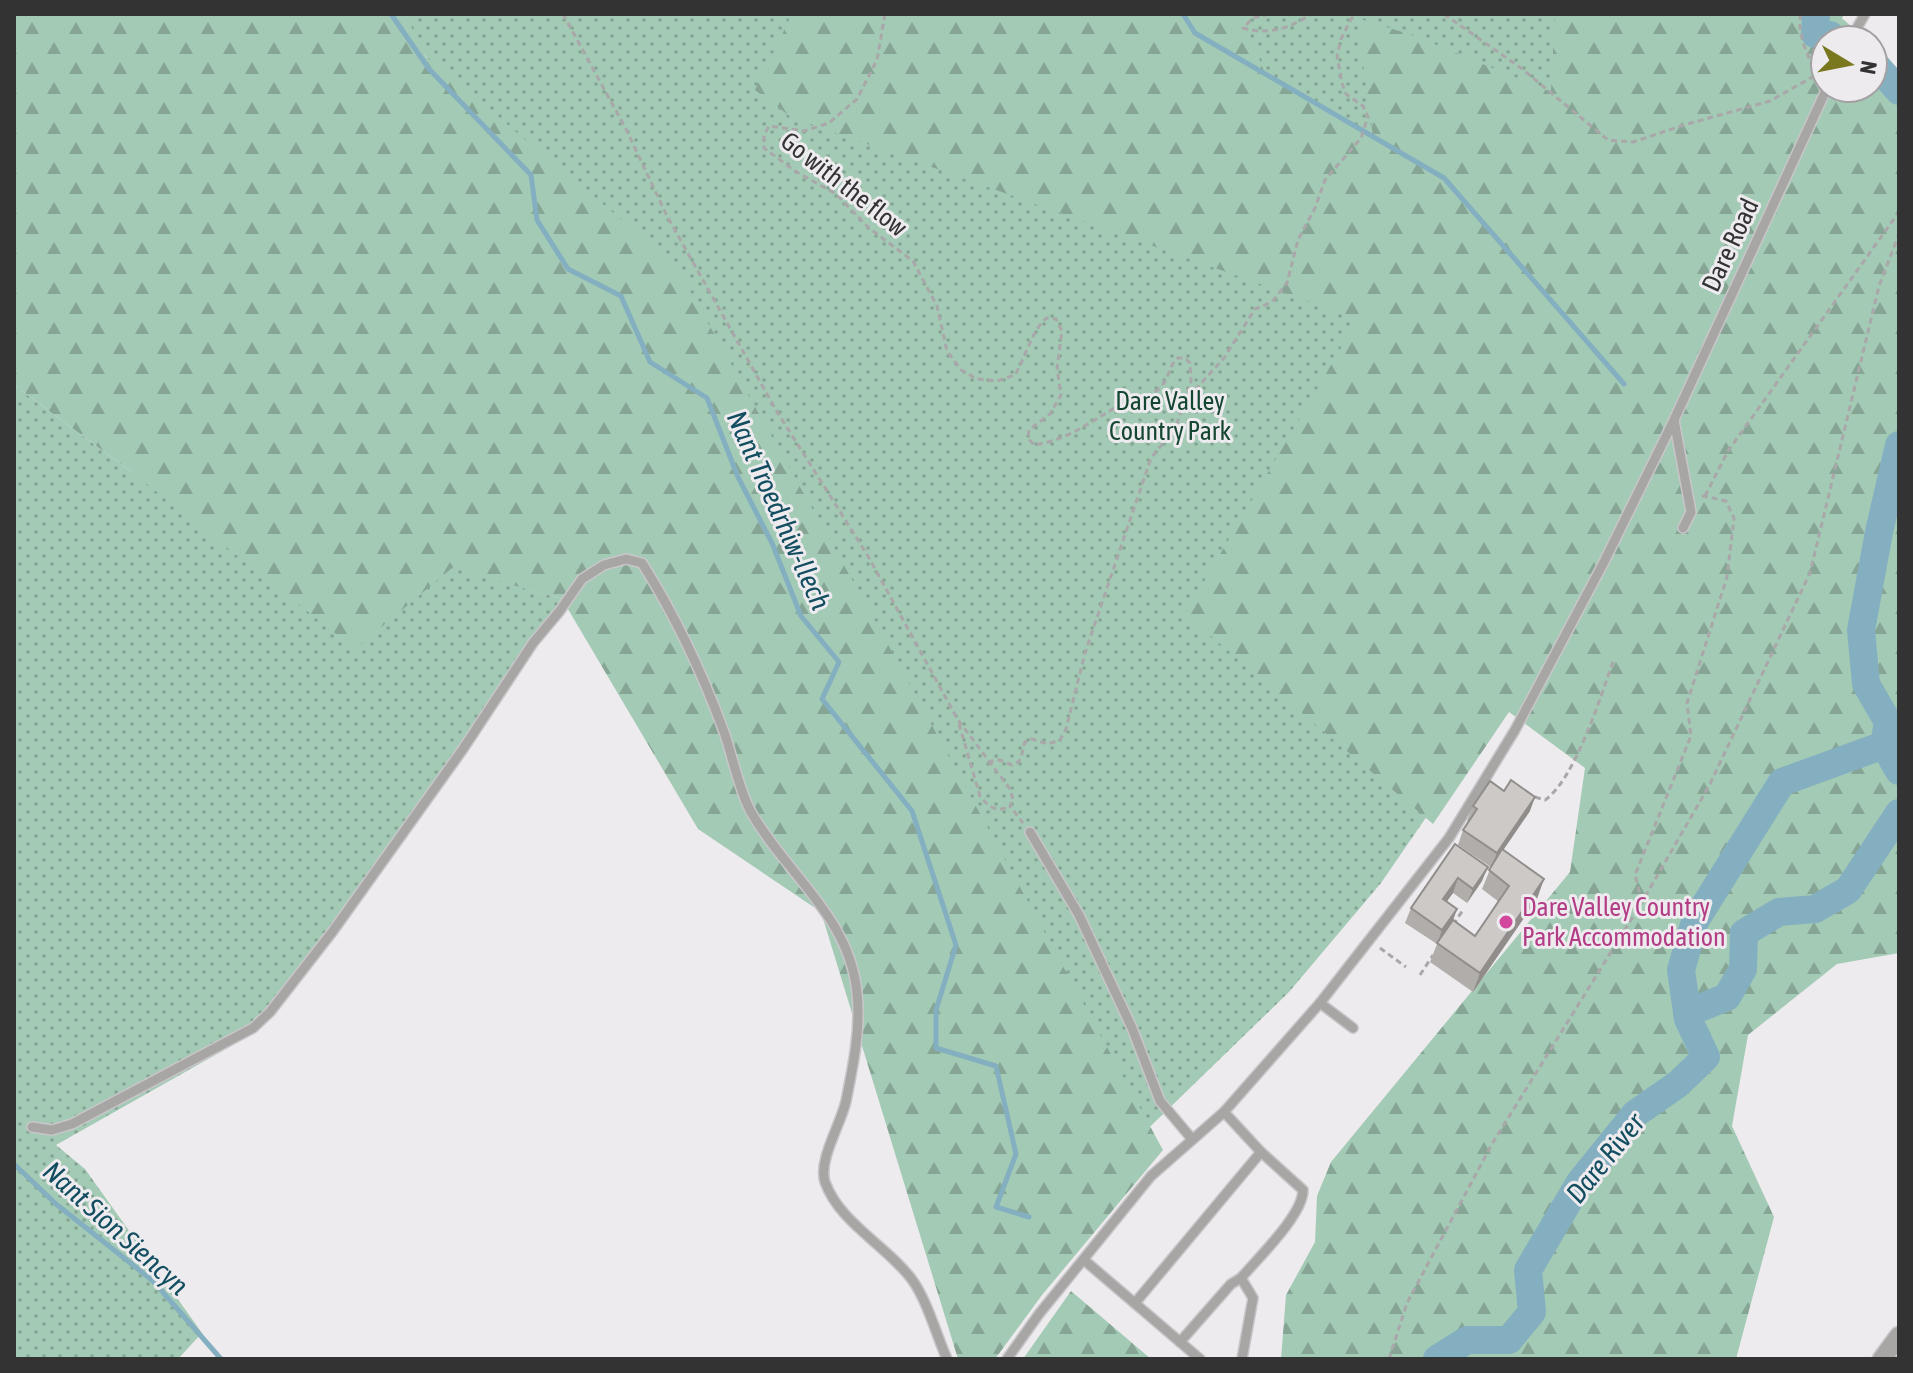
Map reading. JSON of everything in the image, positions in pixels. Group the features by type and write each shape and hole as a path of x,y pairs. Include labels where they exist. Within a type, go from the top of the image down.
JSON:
{"street":[{"path":"1882,1359 1899,1336"}],"lane":[{"name":"Dare Road","path":"1007,1359 1039,1314 1151,1176 1224,1112 1320,1003 1449,838 1515,730 1604,562 1674,420 1820,104"},
{"path":"1674,420 1691,512 1683,528"},
{"path":"32,1127 52,1130 72,1124 253,1028 270,1012 333,931 455,760 533,643 582,579 604,565 626,559 642,563 671,608 699,669 750,811 821,903 837,929 857,991 857,1042 845,1105 823,1168 825,1181 836,1203 914,1284 947,1359"},
{"path":"1030,832 1079,915 1132,1028 1160,1101 1192,1139"},
{"path":"1320,1003 1353,1028"},
{"path":"1180,1342 1231,1284 1241,1278 1294,1216 1303,1199 1303,1190 1261,1152 1224,1112"},
{"path":"1135,1303 1261,1152"},
{"path":"1084,1260 1200,1359"},
{"path":"1241,1278 1253,1298 1242,1359"}],"path":[{"path":"563,14 734,338 868,556 958,720 1010,789 1013,799 1004,810 994,809 980,796 958,720"},
{"name":"Go with the flow","path":"885,14 877,60 857,99 829,123 804,131 769,126 764,135 764,148 795,171 836,194 869,228 913,261 937,306 947,351 961,370 977,379 997,381 1015,375 1040,323 1047,318 1056,319 1062,331 1058,352 1061,395 1050,414 1029,430 1028,438 1034,445 1067,437 1117,406 1155,392 1163,385 1173,362 1178,358 1185,358 1190,363 1191,382 1175,429 1151,458 1145,472 1085,653 1066,729 1060,740 1048,744 1032,739 1025,742 1019,763 1012,765 1000,760 992,761 990,765"},
{"path":"1269,14 1253,18 1243,28 1271,32 1293,26 1311,14"},
{"name":"Go with the flow","path":"1185,401 1224,358 1255,309 1272,302 1287,283 1298,240 1325,180 1361,138 1368,117 1363,106 1346,94 1337,56 1341,39 1357,14"},
{"path":"1444,14 1521,68 1608,140 1633,142 1770,101 1809,79"},
{"path":"1801,14 1799,22 1809,55"},
{"path":"1705,496 1728,451 1899,212"},
{"path":"1389,1359 1407,1303 1492,1144 1642,902 1709,786 1810,573 1879,286 1899,234"},
{"path":"1642,902 1635,875 1691,736 1687,703 1727,577 1734,518 1726,501 1688,492"},
{"path":"1526,791 1545,800 1555,793 1587,735 1613,662"},
{"path":"1010,806 1030,832"},
{"path":"1446,936 1463,910"},
{"path":"1369,940 1406,967"},
{"path":"1420,975 1437,949"}],"green space":[{"path":"14,14 405,14 426,57 675,264 873,617 1163,1150 1042,1295 995,1359 958,1359 821,912 698,829 562,599 452,568 355,649 133,473 14,385"},
{"name":"Dare Valley Country Park","path":"396,14 1844,14 1839,24 1809,24 1809,72 1473,749 1381,883 1289,992 1125,1151 477,128"},
{"path":"792,14 1242,14 1265,74 1373,137 1357,18 1412,35 1551,92 1555,14 1837,14 1849,24 1809,24 1809,104 1889,104 1889,64 1899,76 1899,953 1837,964 1748,1035 1732,1126 1774,1217 1736,1359 1281,1359 1286,1295 1315,1242 1317,1196 1331,1162 1570,872 1585,768 1509,712 1433,824 1185,614 1358,319 791,117 755,90"},
{"path":"14,385 133,473 562,599 364,888 247,1037 56,1145 85,1169 202,1333 178,1359 14,1359"},
{"path":"1071,1291 1151,1359 1023,1359"}],"building":[{"path":"1511,780 1535,797 1497,853 1463,830 1477,809 1473,806 1490,781 1504,791"},
{"path":"1455,844 1488,867 1473,889 1458,878 1443,899 1457,909 1442,930 1411,908"},
{"path":"1502,849 1544,879 1480,973 1437,943 1453,920 1475,936 1509,886 1489,870"}],"waterway":[{"name":"Nant Troedrhiw-llech","path":"391,14 429,69 531,175 537,220 568,269 621,296 650,362 707,398 738,477 772,543 801,616 839,662 822,699 912,811 956,945 936,1010 936,1048 996,1066 1016,1154 996,1207 1029,1217"},
{"path":"1183,14 1195,33 1444,178 1624,384"},
{"name":"Dare River","path":"1816,14 1816,24"},
{"name":"Dare River","path":"1889,80 1899,91"},
{"name":"Dare River","path":"1437,1359 1467,1340 1509,1340 1532,1312 1528,1270 1580,1182 1635,1114 1678,1084 1706,1057 1688,1019 1681,970 1695,921 1782,782 1884,745 1888,722 1866,684 1861,630 1899,445"},
{"path":"1884,745 1899,771"},
{"path":"1687,1013 1727,997 1743,969 1744,933 1779,912 1815,909 1848,890 1899,813"},
{"name":"Nant Sion Siencyn","path":"14,1164 56,1204 153,1281 221,1359"}],"place":[{"name":"Dare Valley Country Park Accommodation","path":"1506,922"}]}
